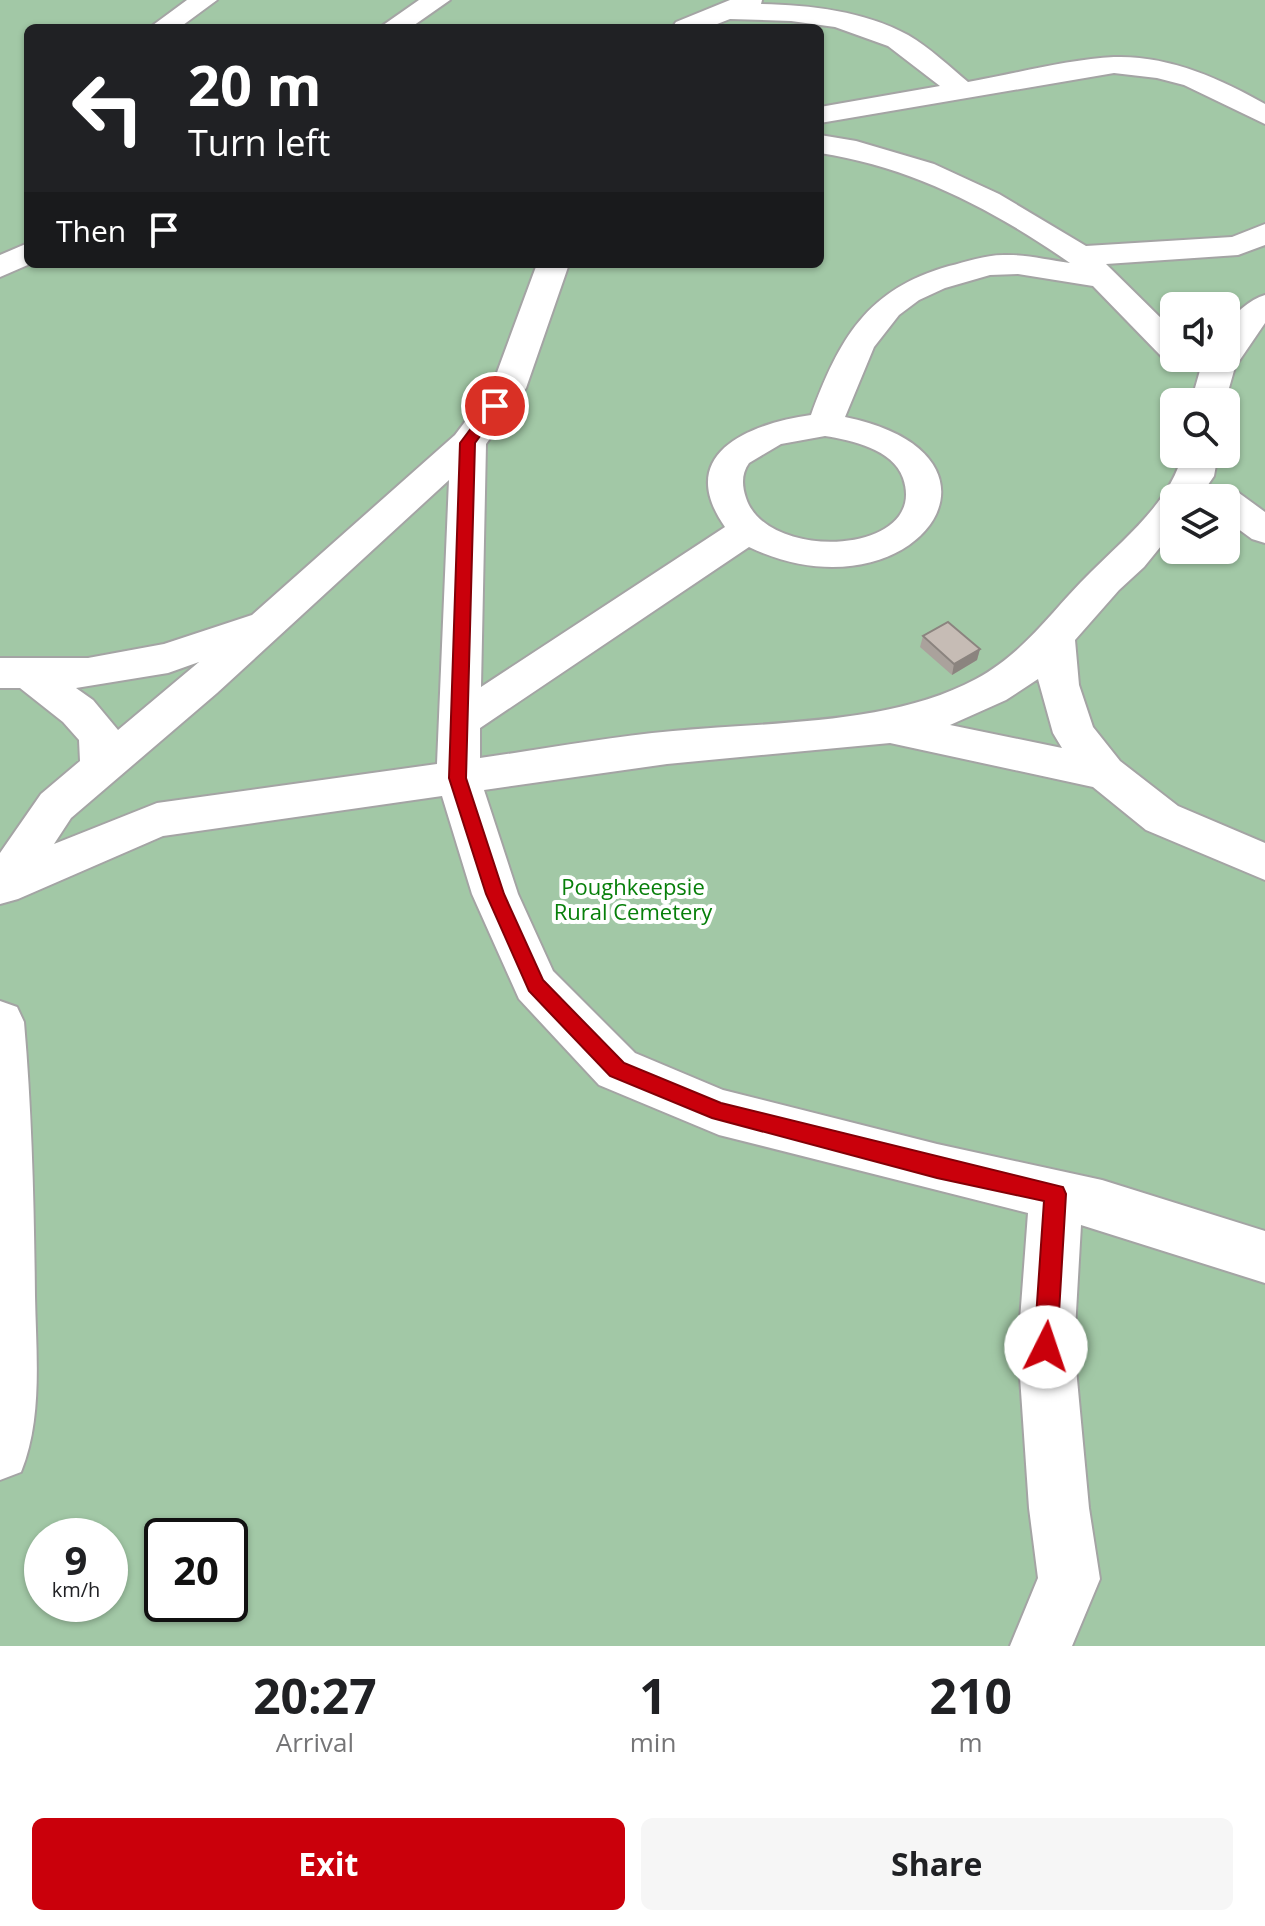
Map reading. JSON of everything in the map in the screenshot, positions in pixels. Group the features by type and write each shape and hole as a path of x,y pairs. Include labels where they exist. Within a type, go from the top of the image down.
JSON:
{"lane":[{"path":"168,24 204,0"},
{"path":"398,24 437,0"},
{"path":"695,24 753,0"},
{"path":"726,11 790,11 847,23 896,40 962,90"},
{"path":"824,114 1114,65 1157,67 1198,79 1265,116"},
{"path":"824,145 899,160 963,187 1023,219 1080,256 1160,336"},
{"path":"1003,263 1023,219"},
{"path":"1080,256 1238,246 1265,233"},
{"path":"0,268 24,254"},
{"path":"825,425 847,364 868,329 895,299 943,276 1003,263 1103,278"},
{"path":"1,888 56,806 269,622 468,443 509,388 552,268"},
{"path":"1240,333 1265,305"},
{"path":"825,425 871,436 907,457 922,477 926,498 919,519 901,537 875,549 842,556 808,553 776,544 749,529 731,509 725,488 728,467 743,449 765,435 793,427 825,425"},
{"path":"468,443 458,778 495,894 536,985 617,1069 719,1112 937,1168 1102,1205 1265,1257"},
{"path":"1240,512 1265,530"},
{"path":"1,888 157,820 667,748 890,727 951,709 992,689 1032,663 1160,525"},
{"path":"460,721 749,529"},
{"path":"15,674 88,673 168,658 269,622"},
{"path":"1055,638 1059,685 1074,733 1105,773 1162,818 1265,862"},
{"path":"15,674 78,711 100,735 102,767"},
{"path":"890,727 1105,773"},
{"path":"0,1022 6,1099 9,1240 7,1409 0,1451"},
{"path":"1041,1646 1069,1579 1059,1508 1046,1347 1056,1194"}],"green space":[{"name":"Poughkeepsie Rural Cemetery","path":"0,0 1265,0 1265,1646 0,1646"}],"building":[{"path":"948,622 980,649 954,664 923,636"}],"route":[{"path":"495,406 468,443 458,778 495,894 536,985 617,1069 719,1112 937,1168 1056,1194 1046,1347"}]}
